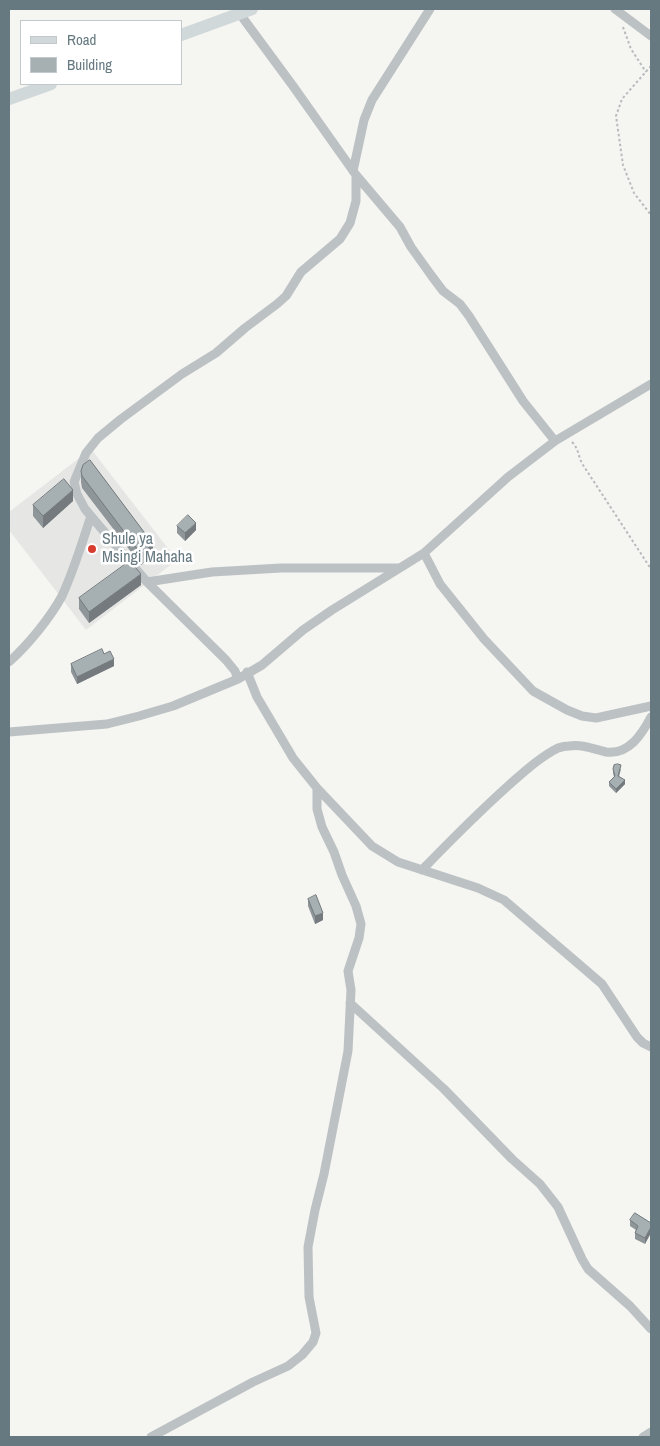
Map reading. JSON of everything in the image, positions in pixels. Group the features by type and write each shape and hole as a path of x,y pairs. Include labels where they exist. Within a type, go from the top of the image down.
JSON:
{"main road":[{"path":"182,35 237,11 252,9"},
{"path":"9,100 48,85"}],"street":[{"path":"238,679 235,670 226,660 147,582 85,509 77,494 74,482 86,454 98,438 182,374 216,353 286,296 301,272 340,239 350,223 356,202 355,174 364,120 372,100 430,9"},
{"path":"237,11 355,174 400,227 411,248 443,290 460,304 469,316 519,394 554,441"},
{"path":"618,11 651,36"},
{"path":"9,732 107,724 172,706 238,679 247,672 262,665 303,630 332,610 424,553 508,477 554,441 651,384"},
{"path":"9,662 42,626 61,597 78,558 91,516"},
{"path":"424,553 440,584 484,639 533,691 567,710 582,716 596,718 651,706"},
{"path":"147,582 212,572 281,568 399,568"},
{"path":"247,672 257,697 293,758 317,788 372,846 398,862 478,888 504,900 602,984 637,1037 651,1047"},
{"path":"422,870 497,796 522,773 548,754 559,747 578,745 607,752 626,748 644,730 651,717"},
{"path":"151,1437 253,1382 288,1366 302,1355 313,1342 316,1333 309,1297 308,1247 348,1051 350,1004 348,971 359,938 361,924 356,906 322,827 317,809 317,788"},
{"path":"350,1004 444,1089 540,1184 558,1207 588,1269 630,1306 651,1329"},
{"path":"643,1437 651,1432"}],"path":[{"path":"618,11 626,37 646,72"},
{"path":"651,66 622,99 616,116 623,165 634,193 651,215"},
{"path":"565,435 575,444 579,452 580,461 651,569"}],"shaded area":[{"path":"91,449 177,560 86,630 9,530 9,512"}],"building":[{"path":"90,460 153,544 141,554 82,476 83,465"},
{"path":"64,479 73,490 43,516 33,505"},
{"path":"188,515 196,523 185,533 177,526"},
{"path":"130,561 141,574 89,612 79,598"},
{"path":"102,649 104,654 110,651 114,659 77,677 71,664"},
{"path":"614,765 621,765 618,776 625,780 616,789 609,782 615,776"},
{"path":"316,895 323,913 315,916 308,899"},
{"path":"635,1213 651,1223 645,1238 635,1233 638,1226 630,1220"}],"place":[{"name":"Shule ya Msingi Mahaha","path":"92,549"}]}
